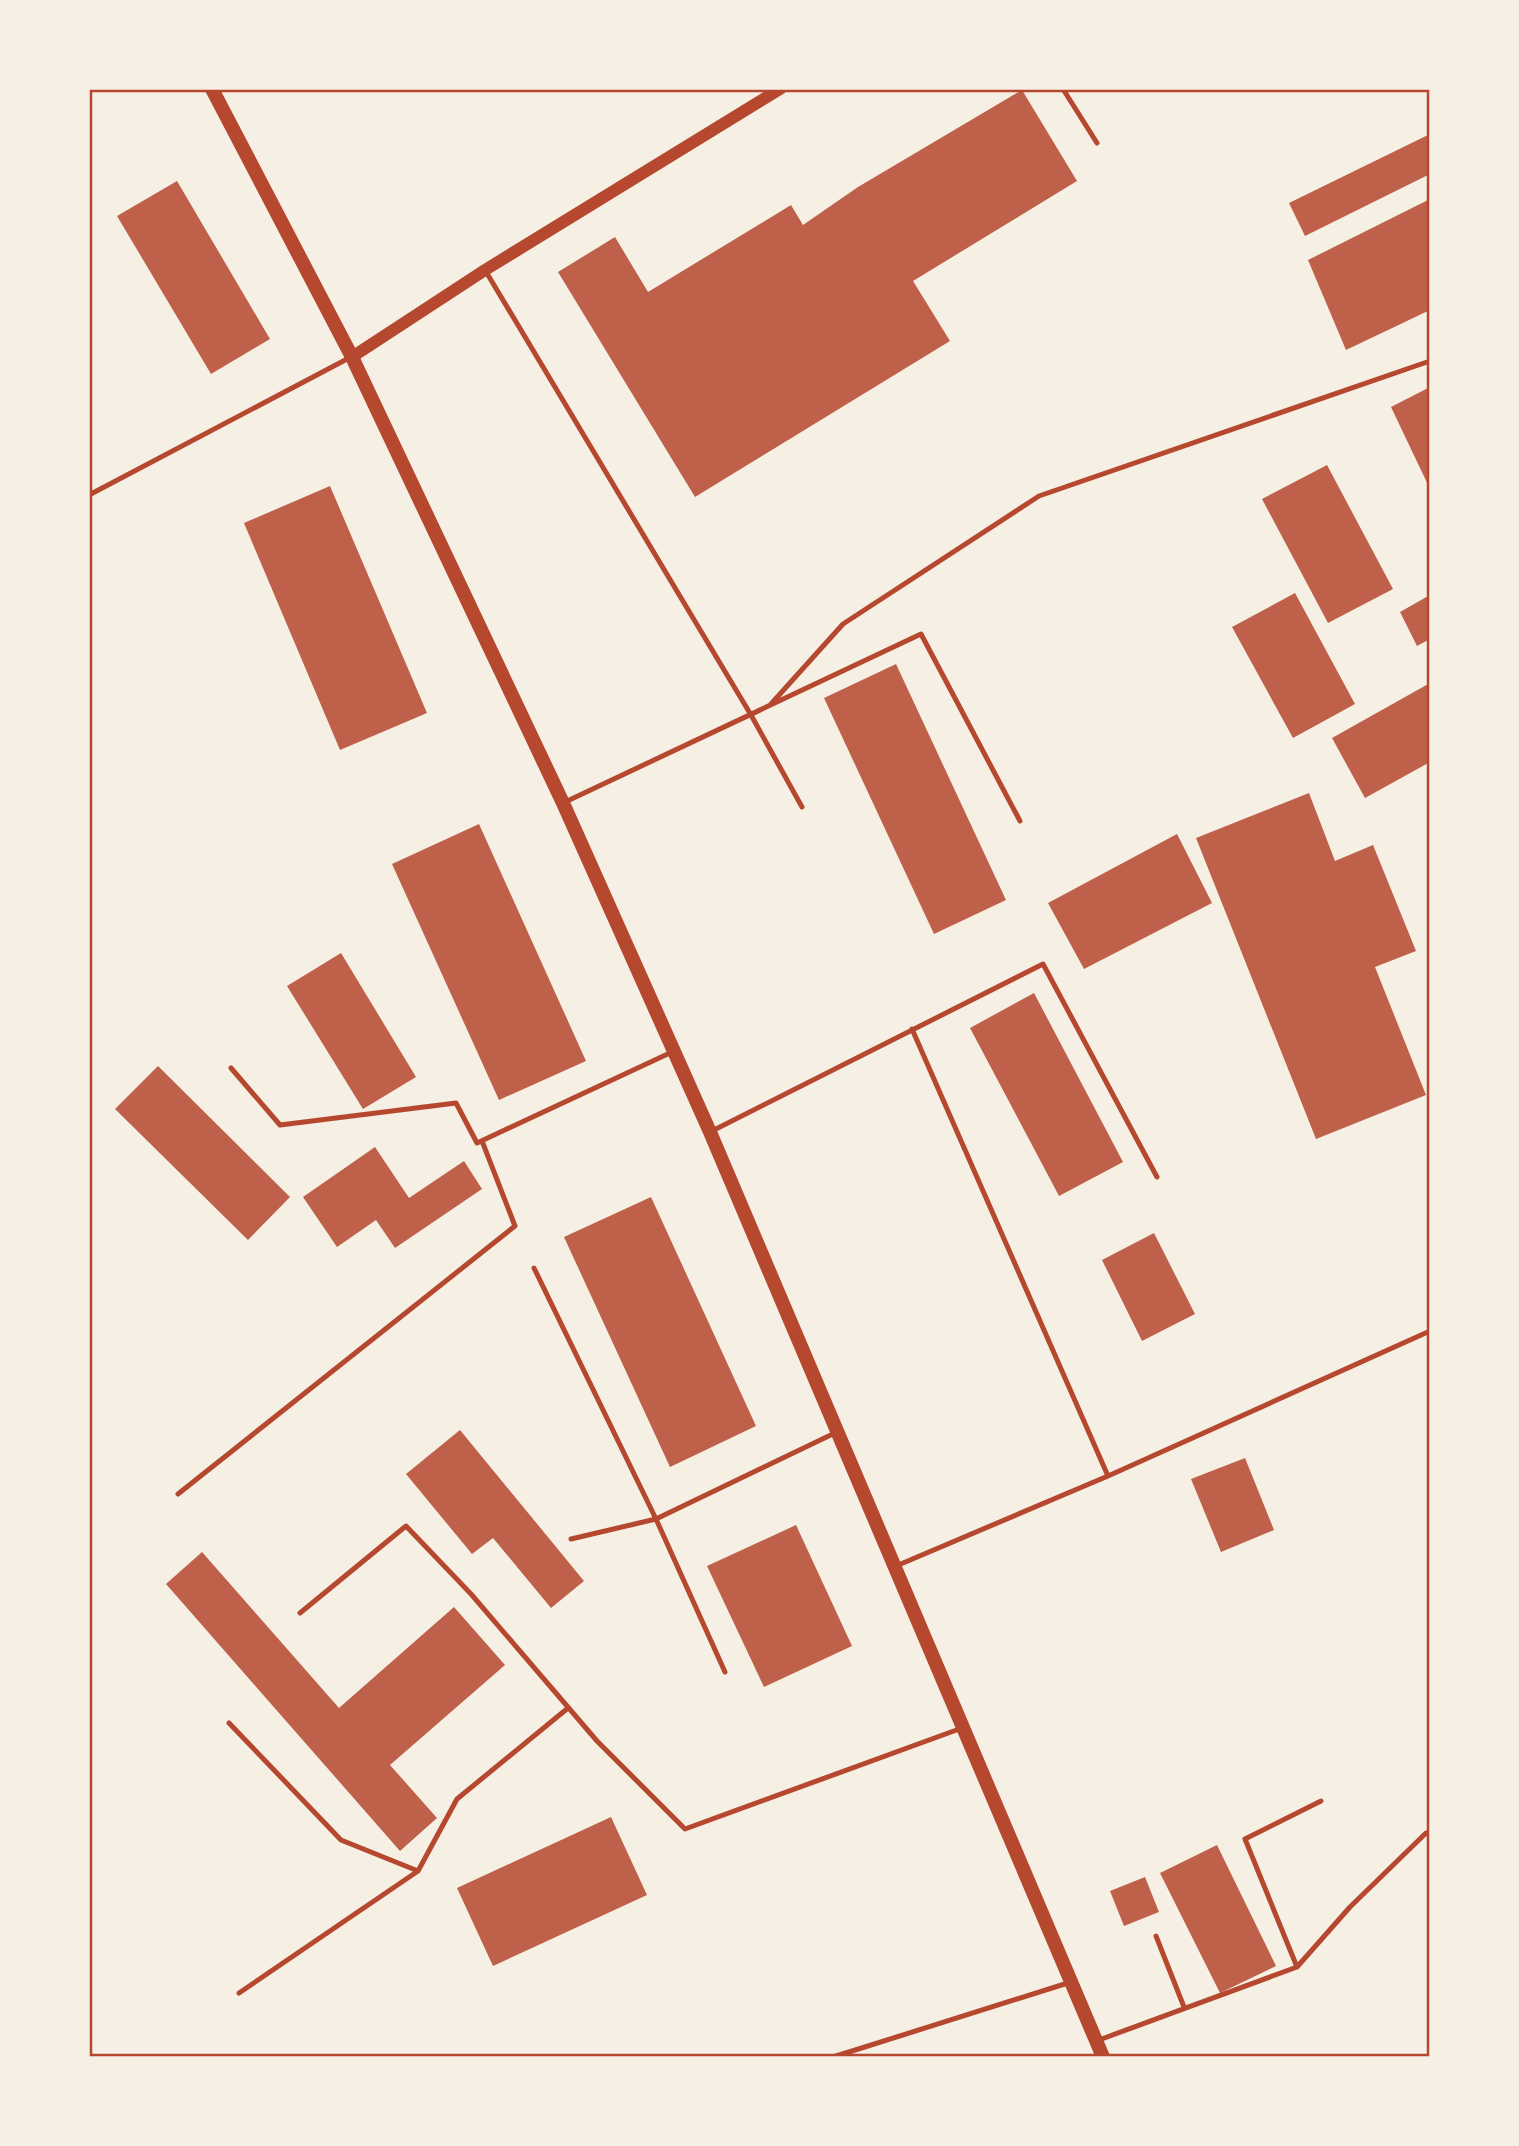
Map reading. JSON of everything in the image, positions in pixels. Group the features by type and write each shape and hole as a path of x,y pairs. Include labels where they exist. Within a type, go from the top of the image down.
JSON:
{"main road":[{"path":"212,89 352,356 564,803 710,1132 1103,2057"}],"street":[{"path":"352,356 485,270 780,89"}],"lane":[{"path":"1063,89 1097,143"},
{"path":"485,270 751,715 802,807"},
{"path":"89,495 352,356"},
{"path":"771,704 843,624 1039,496 1430,360"},
{"path":"564,803 921,634 1020,821"},
{"path":"710,1132 1043,964 1157,1177"},
{"path":"912,1029 1108,1476"},
{"path":"231,1068 280,1125 456,1103 477,1143 674,1050"},
{"path":"178,1494 515,1227 482,1141"},
{"path":"534,1268 656,1519 725,1672"},
{"path":"893,1567 1108,1476 1430,1331"},
{"path":"571,1539 656,1519 837,1432"},
{"path":"300,1613 406,1525 471,1594 597,1741 685,1829 962,1728"},
{"path":"239,1993 418,1871 457,1799 568,1708"},
{"path":"229,1724 341,1840 418,1871"},
{"path":"1297,1967 1245,1839 1321,1801"},
{"path":"1096,2041 1297,1967 1350,1907 1426,1833 1430,1834"},
{"path":"1156,1936 1184,2007"},
{"path":"833,2057 1071,1983"}],"building":[{"path":"1022,90 1077,181 913,281 950,341 695,497 558,272 615,237 648,292 791,205 803,225 858,187"},
{"path":"1430,134 1430,174 1305,236 1289,203"},
{"path":"177,181 270,339 211,374 117,216"},
{"path":"1430,199 1430,310 1346,350 1308,260"},
{"path":"1430,387 1430,489 1391,407"},
{"path":"1327,465 1393,589 1328,623 1262,499"},
{"path":"330,486 427,713 340,750 244,523"},
{"path":"1295,593 1355,704 1293,738 1232,627"},
{"path":"1430,595 1430,639 1417,646 1400,612"},
{"path":"896,664 1006,900 934,934 824,698"},
{"path":"1430,683 1430,762 1365,798 1332,738"},
{"path":"1309,793 1335,861 1373,845 1416,951 1375,967 1426,1095 1316,1139 1196,838"},
{"path":"479,824 586,1061 499,1100 392,864"},
{"path":"1177,834 1212,903 1084,969 1048,903"},
{"path":"341,953 416,1077 363,1109 287,986"},
{"path":"1034,993 1123,1162 1059,1196 970,1028"},
{"path":"158,1066 290,1197 248,1240 115,1109"},
{"path":"375,1147 409,1198 464,1161 482,1189 395,1248 376,1220 337,1247 303,1197"},
{"path":"651,1197 756,1426 670,1467 564,1237"},
{"path":"1154,1233 1195,1314 1142,1341 1102,1260"},
{"path":"460,1430 584,1581 551,1608 493,1538 472,1554 406,1474"},
{"path":"1245,1458 1274,1530 1221,1552 1191,1479"},
{"path":"796,1525 852,1646 764,1687 707,1566"},
{"path":"202,1552 339,1708 454,1607 505,1665 390,1765 437,1818 400,1851 166,1584"},
{"path":"611,1817 647,1895 493,1966 457,1888"},
{"path":"1217,1845 1276,1966 1220,1993 1160,1873"},
{"path":"1145,1877 1159,1912 1124,1926 1110,1891"}]}
